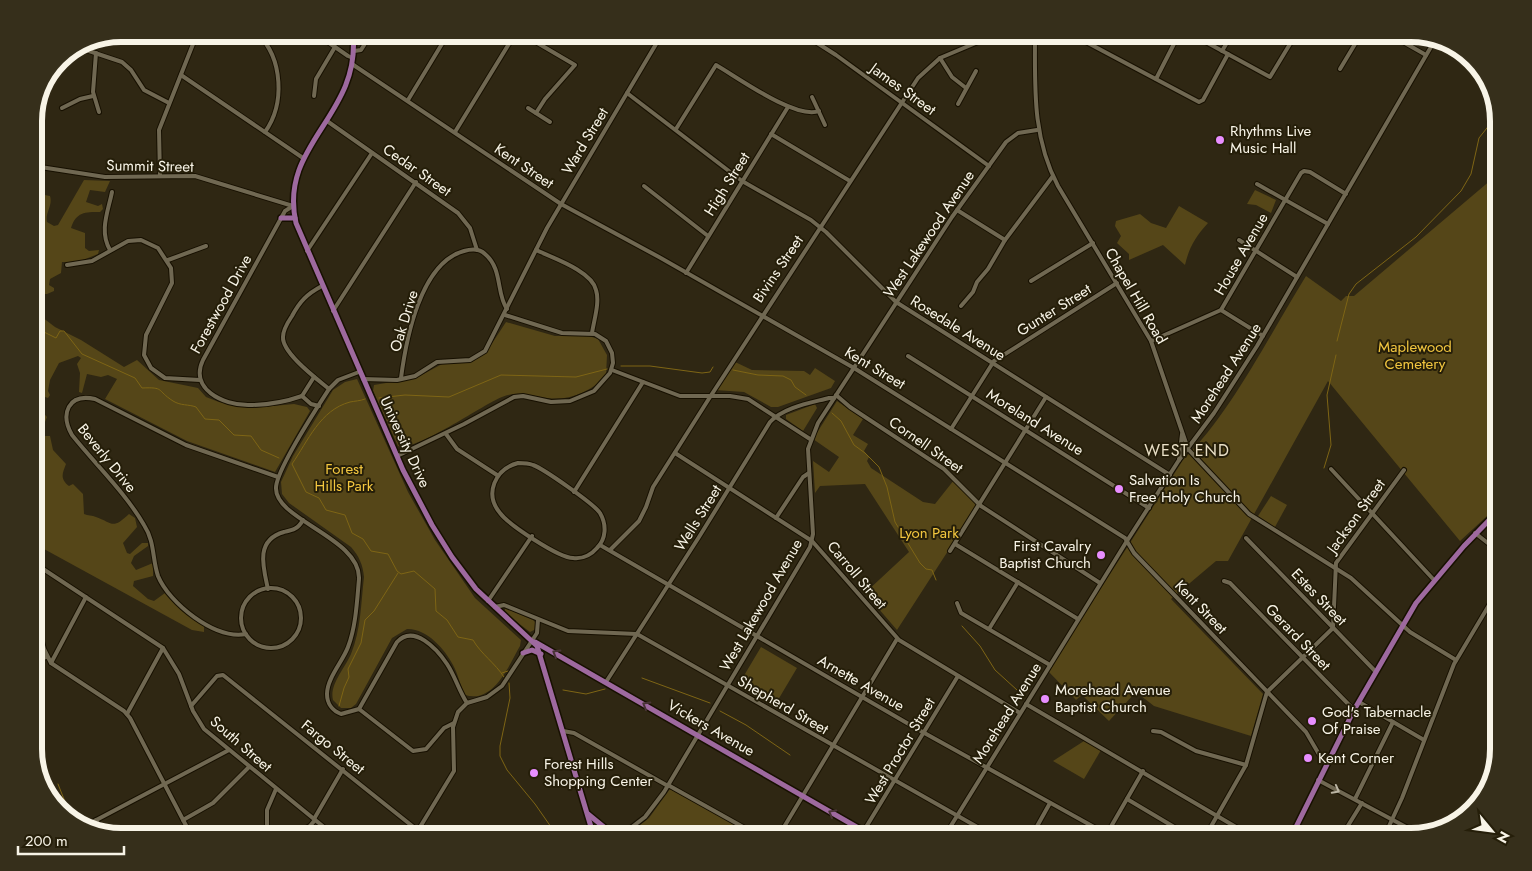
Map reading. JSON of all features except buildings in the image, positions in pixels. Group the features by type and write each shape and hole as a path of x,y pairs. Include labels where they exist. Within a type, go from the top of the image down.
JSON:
{"main road":[{"name":"University Drive","path":"353,42 353,61 342,95 327,122 302,158 295,180 293,206 295,218 307,251 397,456 417,498 443,545 465,575 488,601 533,641 541,654 592,828"},
{"path":"282,218 295,218"},
{"path":"1295,828 1327,761 1402,625 1434,580 1490,519"},
{"name":"Vickers Avenue","path":"533,641 859,828"},
{"path":"523,653 532,650 541,654"},
{"path":"588,814 606,828"}],"street":[{"path":"160,176 159,134 169,103 194,42"},
{"path":"265,42 274,58 278,87 276,111 265,132"},
{"name":"Kent Street","path":"328,42 408,100 561,204 854,368 1127,540 1134,553 1310,737 1319,755 1327,761"},
{"path":"354,51 361,50 366,42"},
{"path":"408,100 443,42"},
{"path":"455,132 510,42"},
{"path":"535,42 575,66 545,99 536,113"},
{"name":"Ward Street","path":"401,378 418,374 439,361 465,361 477,358 488,347 561,204 657,42"},
{"name":"James Street","path":"815,42 902,102 989,166"},
{"name":"Bivins Street","path":"610,550 639,521 653,487 761,315 918,78 940,58 978,42"},
{"name":"Chapel Hill Road","path":"1035,42 1035,105 1038,130 1053,176 1152,340 1188,449 1249,514 1363,587 1402,625 1456,660"},
{"path":"1086,42 1200,102 1228,54"},
{"path":"1156,79 1176,42"},
{"path":"1207,42 1270,76 1291,42"},
{"path":"1222,51 1227,42"},
{"path":"1340,69 1357,42"},
{"path":"1403,42 1426,55"},
{"name":"Morehead Avenue","path":"950,828 1127,540 1179,460 1214,413 1263,336 1432,45"},
{"path":"314,96 316,79 335,47"},
{"path":"88,50 122,62 131,70 144,90 169,103"},
{"path":"96,53 93,96 99,112"},
{"path":"940,58 952,77 966,88"},
{"path":"676,130 716,64 788,107 808,113 819,111"},
{"path":"958,104 976,71"},
{"path":"181,74 302,158"},
{"name":"Rosedale Avenue","path":"627,92 742,180 820,227 896,302 1170,475"},
{"path":"62,108 80,99 93,96"},
{"path":"812,97 825,125"},
{"name":"High Street","path":"686,273 788,107"},
{"path":"528,108 550,122"},
{"name":"Cedar Street","path":"327,122 416,182 464,219 472,232 477,250"},
{"name":"West Lakewood Avenue","path":"631,828 645,818 668,786 812,541 809,473 810,439 896,302 957,210 989,166 1013,135 1038,130"},
{"path":"771,134 850,181"},
{"path":"307,251 372,153"},
{"name":"Summit Street","path":"43,167 104,177 160,176 202,178 293,206"},
{"name":"House Avenue","path":"1152,340 1222,310 1304,170 1346,194"},
{"path":"961,306 974,291 977,282 988,269 1005,240 1053,176"},
{"path":"333,311 416,182"},
{"path":"1257,184 1328,224"},
{"path":"644,186 708,236"},
{"path":"110,250 105,239 104,228 112,192"},
{"name":"Forestwood Drive","path":"200,380 199,369 203,360 285,211 293,206"},
{"path":"957,210 1005,240"},
{"path":"67,265 89,262 123,242 138,240 154,245 168,260 172,272 171,287 146,335 144,355 151,368 165,378 200,380 212,394 241,404 276,402 302,396 314,377"},
{"path":"1239,240 1297,277"},
{"path":"1031,281 1093,243"},
{"path":"168,260 206,246"},
{"name":"Oak Drive","path":"401,378 417,306 432,277 453,256 466,250 477,250"},
{"path":"477,250 486,254 494,265 507,309"},
{"path":"536,250 584,273 592,282 597,297 592,332"},
{"name":"Gunter Street","path":"951,429 992,363 1117,283"},
{"path":"322,286 307,294 300,302 285,328 283,336 286,349 314,377 329,388"},
{"path":"1222,310 1263,336"},
{"path":"397,456 446,434 514,397 523,396 554,402 582,397 598,387 612,370 613,356 608,345 602,338 592,332 562,333 505,316"},
{"name":"Moreland Avenue","path":"908,356 1149,508"},
{"path":"612,370 680,396 730,396 748,399 810,439"},
{"path":"359,372 338,380 329,388 278,477 276,488 278,496 286,506 343,549 357,565 359,578 352,634 346,653 329,684 327,697 330,706 338,713 345,714 359,709 397,642 408,635 423,640 444,659 467,703"},
{"path":"363,380 401,378"},
{"path":"574,492 643,382"},
{"path":"302,396 311,404 319,406"},
{"name":"Beverly Drive","path":"246,634 235,635 215,628 190,614 172,598 158,574 153,544 144,525 72,435 65,422 65,415 76,400 86,397 95,399 186,445 278,477"},
{"path":"776,416 835,397"},
{"name":"Cornell Street","path":"835,397 944,469 979,504 1100,583"},
{"path":"950,551 1046,397"},
{"name":"Wells Street","path":"606,682 776,416"},
{"path":"1179,460 1182,430"},
{"path":"446,434 457,449 497,476"},
{"name":"Carroll Street","path":"675,453 812,541 897,639 1020,713"},
{"path":"528,464 538,467 596,508 601,515 605,529 600,545 588,556 574,558 560,554 502,516 496,508 492,494 497,476 513,465 528,464"},
{"path":"1331,469 1434,580"},
{"name":"Jackson Street","path":"1333,628 1334,567 1404,470"},
{"path":"776,518 803,477 809,473"},
{"path":"268,589 262,564 264,548 271,538 296,529 303,520"},
{"path":"1475,533 1490,544"},
{"path":"488,601 532,536"},
{"name":"Estes Street","path":"1246,538 1376,672"},
{"path":"955,544 1078,619"},
{"name":"Arnette Avenue","path":"600,545 924,733 1092,828"},
{"name":"South Street","path":"43,569 163,648 181,679 191,706 204,729 325,828"},
{"name":"Gerard Street","path":"1224,581 1230,583 1354,710"},
{"path":"988,628 1018,582"},
{"path":"268,589 281,590 295,601 300,618 298,631 289,641 273,648 258,645 246,634 241,618 245,605 256,593 268,589"},
{"path":"51,663 86,597"},
{"path":"956,603 961,613 1050,665"},
{"path":"1389,828 1456,660 1490,604"},
{"name":"Shepherd Street","path":"495,607 504,605 568,631 637,634 979,828"},
{"path":"419,828 454,771 454,722 458,712 467,703 487,697 500,688 533,641 538,630 538,620"},
{"path":"1211,828 1246,765 1268,692 1333,628"},
{"path":"783,828 897,639"},
{"path":"43,645 51,663 127,714 187,828"},
{"path":"127,714 163,648"},
{"name":"Fargo Street","path":"191,706 217,676 223,675 343,769 412,828"},
{"name":"West Proctor Street","path":"866,828 958,676"},
{"path":"1359,702 1424,740"},
{"path":"1026,704 1238,828"},
{"path":"359,709 413,751 426,749 444,728 454,722"},
{"path":"1355,799 1393,722"},
{"path":"564,731 574,733 745,828"},
{"path":"1153,731 1161,732 1196,751 1246,765"},
{"path":"91,823 229,750"},
{"path":"183,820 214,803 249,767"},
{"path":"306,828 315,820 343,769"},
{"path":"1111,828 1142,771"},
{"path":"1318,780 1409,828"},
{"path":"267,828 267,810 276,789"},
{"path":"1127,799 1176,828"},
{"path":"1036,828 1050,803"},
{"path":"1347,828 1362,803"},
{"path":"96,820 99,825"}],"green space":[{"path":"84,180 110,181 105,192 90,190 86,202 98,206 102,204 103,209 100,212 86,213 78,216 71,228 85,233 85,248 89,251 99,250 98,254 78,262 62,262 61,273 50,279 49,285 54,288 54,291 43,294 43,253 45,249 43,245 43,195 50,196 51,200 47,222 54,226 58,225"},
{"name":"Maplewood Cemetery","path":"1489,182 1490,514 1460,541 1328,381 1228,561 1216,561 1171,599 1263,694 1251,736 1154,706 1136,692 1109,721 1082,695 1076,700 1048,671 1183,460 1201,441 1234,396 1306,276 1341,301 1346,296 1354,296"},
{"path":"1255,190 1276,200 1271,213 1256,205 1247,204"},
{"path":"1179,206 1208,223 1193,243 1185,265 1163,245 1129,260 1129,254 1117,243 1121,236 1115,226 1116,221 1140,214 1151,223 1166,228"},
{"name":"Forest Hills Park","path":"43,318 55,327 81,340 124,367 137,360 159,380 198,388 206,397 219,402 250,408 294,404 307,407 310,411 275,472 187,441 105,399 117,379 108,375 101,377 87,374 82,393 79,392 80,373 77,364 81,358 78,356 59,363 50,380 48,391 50,395 48,398 43,396"},
{"name":"Forest Hills Park","path":"506,322 555,336 589,336 598,339 607,355 606,376 593,387 572,397 555,399 514,394 502,397 434,435 407,446 398,446 373,391 374,385 416,378 442,364 472,362 487,351"},
{"path":"733,361 752,370 804,371 810,375 815,368 835,381 831,388 778,407 771,407 744,392 715,390"},
{"name":"Forest Hills Park","path":"357,379 408,492 435,540 475,598 521,640 520,646 499,681 484,694 475,696 465,695 453,665 440,646 421,632 407,629 392,638 356,704 351,708 341,708 333,700 333,688 351,654 357,635 364,577 363,569 351,547 289,503 282,494 281,482 293,456 333,390 345,382"},
{"name":"Lyon Park","path":"837,401 863,419 853,435 868,444 864,451 869,457 867,461 871,468 923,502 935,504 954,480 977,506 897,630 865,593 909,552 865,484 820,486 815,493 813,461 829,472 839,457 813,439"},
{"path":"815,404 817,408 803,431 786,419 786,415"},
{"name":"Forest Hills Park","path":"43,413 47,417 43,423"},
{"path":"43,435 50,436 53,450 66,464 63,474 64,481 69,486 73,484 83,494 84,514 112,524 116,524 129,514 135,518 137,527 123,543 127,553 130,554 142,543 148,543 148,546 134,556 131,563 136,570 153,563 153,576 134,581 133,586 148,599 154,601 165,593 176,605 204,626 204,632 192,630 44,549"},
{"path":"1271,496 1287,505 1275,527 1258,516"},
{"path":"505,608 533,620 537,624 536,629 530,632 502,611 503,609 505,611"},
{"path":"761,647 797,668 775,705 739,684"},
{"path":"1084,741 1101,750 1084,779 1053,761"},
{"path":"670,789 741,828 636,828 649,818"}],"waterway":[{"path":"1337,341 1349,294 1356,284 1416,237 1461,191 1471,174 1479,138 1489,125"},
{"path":"43,332 56,338 60,331 64,331 82,354 135,378 142,388 160,390 176,403 196,407 205,419 219,420 234,435 251,436 261,450 279,458"},
{"path":"1324,468 1331,445 1327,395 1336,355"},
{"path":"621,366 650,366 702,373 710,372 713,367"},
{"path":"379,398 405,395 449,397 501,375 576,377 607,369"},
{"path":"733,370 758,375 783,376 791,380 795,387 806,395"},
{"path":"365,399 340,406 323,419 292,464 306,492 319,498 326,510 345,515 352,533 363,539 371,551 388,554 397,571 401,574 414,571 435,589 436,611 447,620 458,637 473,640 504,677"},
{"path":"832,413 841,421 854,445 879,467 887,487 895,522 920,563 926,569 932,570 936,580"},
{"path":"339,706 349,677 348,669 361,643 365,620 374,611 398,573"},
{"path":"962,626 980,646 995,670 1017,690"},
{"path":"502,673 508,671"},
{"path":"642,678 710,703"},
{"path":"509,683 510,698 500,746 500,756 507,770 552,828"},
{"path":"563,690 586,694 605,689"},
{"path":"720,711 746,725 790,755"},
{"path":"58,784 66,805"}],"place":[{"name":"Rhythms Live Music Hall","path":"1220,140"},
{"name":"Salvation Is Free Holy Church","path":"1119,489"},
{"name":"First Cavalry Baptist Church","path":"1101,555"},
{"name":"Morehead Avenue Baptist Church","path":"1045,699"},
{"name":"God's Tabernacle Of Praise","path":"1312,721"},
{"name":"Kent Corner","path":"1308,758"},
{"name":"Forest Hills Shopping Center","path":"534,773"}],"district":[{"name":"WEST END","path":"1187,450"}]}
